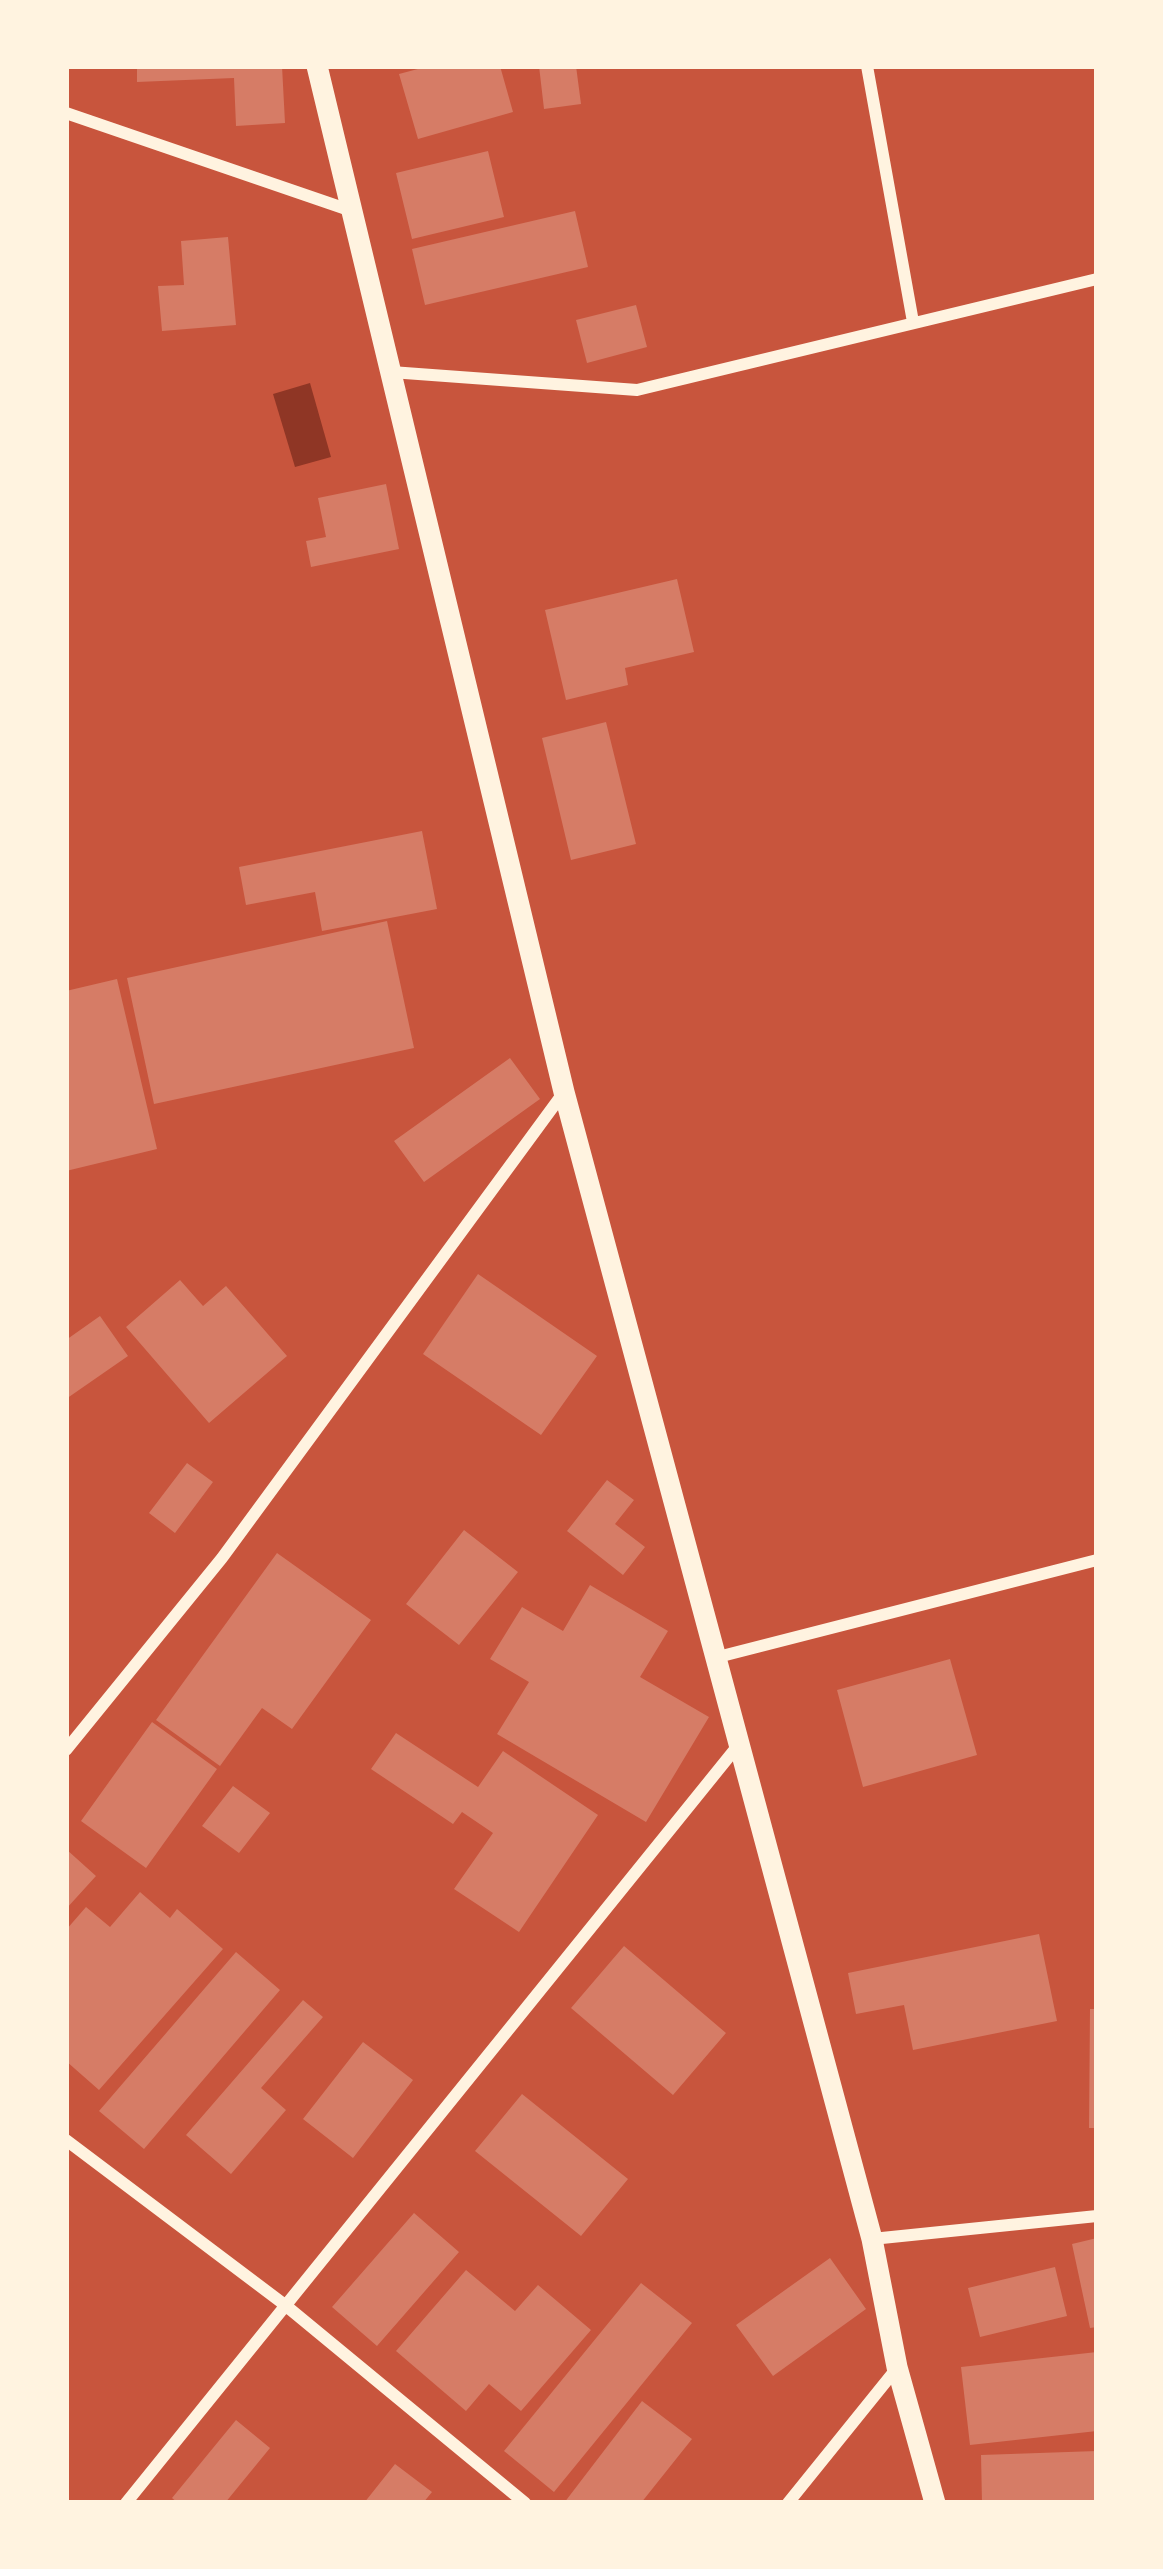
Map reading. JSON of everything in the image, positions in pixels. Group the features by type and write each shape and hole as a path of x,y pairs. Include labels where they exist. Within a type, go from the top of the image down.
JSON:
{"street":[{"path":"317,66 564,1092 736,1748 872,2239 898,2367 935,2503"},
{"path":"867,66 913,322"},
{"path":"66,113 352,211"},
{"path":"391,373 637,390 1097,279"},
{"path":"66,1750 222,1558 564,1092"},
{"path":"715,1658 1097,1560"},
{"path":"126,2503 736,1748"},
{"path":"66,2140 285,2305 525,2503"},
{"path":"872,2239 1097,2216"},
{"path":"788,2503 898,2367"}],"shaded area":[{"path":"310,383 331,457 295,467 273,394"}],"building":[{"path":"137,66 282,66 285,123 236,126 234,78 137,82"},
{"path":"429,66 500,66 513,112 418,139 399,74"},
{"path":"539,66 576,66 581,104 544,109"},
{"path":"488,151 504,217 412,239 396,173"},
{"path":"575,211 588,267 425,305 412,249"},
{"path":"228,237 236,325 162,331 158,286 184,285 181,241"},
{"path":"636,305 647,347 587,363 576,320"},
{"path":"386,484 399,549 311,567 306,541 326,537 318,498"},
{"path":"677,579 694,652 625,668 628,685 566,700 545,610"},
{"path":"606,722 636,844 571,860 542,738"},
{"path":"422,831 437,909 322,931 315,892 246,905 239,867"},
{"path":"387,921 414,1048 154,1104 127,978"},
{"path":"117,979 157,1149 66,1171 66,991"},
{"path":"510,1058 540,1099 424,1182 394,1141"},
{"path":"478,1274 597,1356 541,1435 423,1354"},
{"path":"180,1280 203,1306 226,1286 287,1356 209,1423 126,1327"},
{"path":"100,1316 128,1356 66,1399 66,1340"},
{"path":"187,1463 213,1482 175,1533 149,1513"},
{"path":"607,1480 634,1500 615,1524 645,1547 623,1575 567,1531"},
{"path":"464,1530 518,1572 459,1645 406,1604"},
{"path":"277,1553 371,1620 292,1729 262,1708 220,1766 156,1720"},
{"path":"590,1585 668,1631 640,1677 709,1717 646,1822 497,1734 529,1682 490,1659 522,1607 563,1631"},
{"path":"950,1659 977,1755 863,1787 837,1690"},
{"path":"152,1722 217,1769 146,1868 81,1821"},
{"path":"396,1733 478,1787 503,1751 598,1815 519,1932 454,1889 493,1833 462,1812 453,1824 371,1769"},
{"path":"233,1786 270,1813 239,1853 202,1826"},
{"path":"66,1849 96,1876 66,1909"},
{"path":"140,1892 170,1918 177,1909 223,1949 99,2090 66,2061 66,1930 86,1907 110,1927"},
{"path":"1039,1934 1057,2021 913,2050 904,2005 856,2014 848,1973"},
{"path":"624,1946 726,2033 673,2095 571,2008"},
{"path":"236,1952 280,1990 144,2149 99,2111"},
{"path":"303,2000 323,2017 261,2088 286,2110 231,2174 186,2135"},
{"path":"1090,2009 1097,2009 1097,2128 1089,2128"},
{"path":"363,2042 413,2080 353,2158 303,2119"},
{"path":"522,2094 628,2179 581,2236 475,2151"},
{"path":"414,2213 459,2252 377,2346 332,2307"},
{"path":"1097,2238 1097,2327 1090,2328 1072,2244"},
{"path":"830,2258 866,2309 773,2376 736,2325"},
{"path":"1055,2267 1067,2316 980,2337 968,2288"},
{"path":"466,2270 515,2311 538,2285 591,2330 521,2411 489,2384 466,2411 396,2351"},
{"path":"641,2283 692,2323 554,2492 504,2451"},
{"path":"1097,2352 1097,2431 970,2445 961,2367"},
{"path":"642,2401 692,2439 641,2503 564,2503"},
{"path":"236,2420 270,2448 225,2503 178,2503 172,2498"},
{"path":"1097,2451 1097,2503 982,2503 981,2455"},
{"path":"395,2464 432,2492 423,2503 364,2503"}]}
